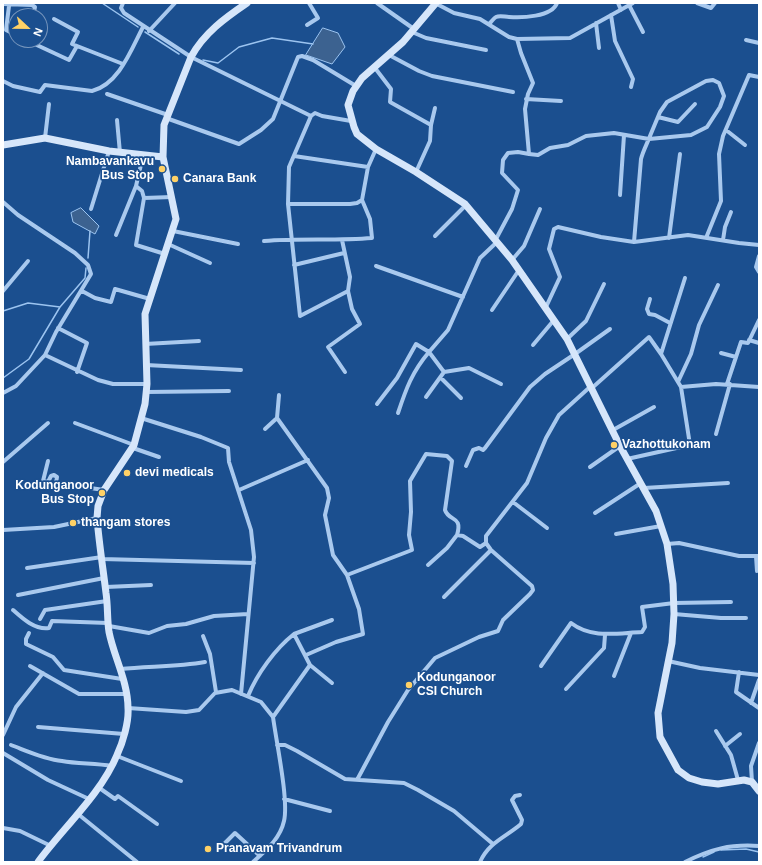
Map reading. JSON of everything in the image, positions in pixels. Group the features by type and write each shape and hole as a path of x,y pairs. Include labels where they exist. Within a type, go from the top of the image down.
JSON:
{"street":[{"path":"123,3 121,8 123,12 143,27 190,57 311,116"},
{"path":"149,31 175,3"},
{"path":"38,862 78,814 112,766 124,734 128,708 120,669 113,651 108,625 106,587 97,518 98,506 104,490 134,447 142,418 146,388 145,314 173,231 176,213 163,157 163,132 167,116 190,57 197,46 216,25 247,3"},
{"path":"307,25 318,18 308,3"},
{"path":"377,3 426,38 486,50"},
{"path":"643,32 631,4 570,38 517,40 509,37 490,23 469,15 454,13 436,3 389,55 362,78 356,86 348,105 351,120 357,134 376,149 416,172 466,205 497,240 546,307 567,339 620,446 656,512 667,544 674,614 668,661 658,714 660,737 678,770 697,781 718,784 738,780 752,782"},
{"path":"490,23 495,17 499,16 510,18 540,16 556,6 557,3"},
{"path":"618,3 621,10"},
{"path":"697,3 711,8 714,3"},
{"path":"3,4 10,6 32,5 35,8"},
{"path":"611,14 615,41 632,79 631,87"},
{"path":"8,18 6,30 8,31"},
{"path":"54,19 78,32 72,44 123,64"},
{"path":"596,23 599,48"},
{"path":"3,81 13,86 40,92 45,85 92,91 99,89 111,81 123,64 143,27"},
{"path":"517,40 533,83 526,99 529,154"},
{"path":"746,40 759,43"},
{"path":"44,48 69,60 77,46"},
{"path":"389,55 419,71 432,76 513,92"},
{"path":"107,94 239,144 261,130 273,119 300,56 305,56 313,60 356,86"},
{"path":"375,68 391,89 390,102 431,125"},
{"path":"706,238 721,201 719,154 726,130 749,75 759,77"},
{"path":"398,413 410,379 429,352 448,330 480,258 497,240 512,209 518,190 502,173 503,160 508,153 513,152 538,155 550,148 568,145 586,136 614,133 649,139 692,135 707,127 720,107 724,96 719,83 712,80 706,81 671,99 664,106 658,117 649,139 641,159 634,242"},
{"path":"526,99 561,101"},
{"path":"45,138 49,104"},
{"path":"658,117 678,122 695,104"},
{"path":"416,172 430,141 431,125 435,108"},
{"path":"348,292 300,316 288,204 289,167 311,116 315,112 322,116 351,120"},
{"path":"117,120 120,153"},
{"path":"726,130 745,145"},
{"path":"620,195 624,135"},
{"path":"3,145 45,138 120,153 163,157"},
{"path":"264,241 291,239 342,240 372,238 370,219 362,200 368,167 376,149"},
{"path":"91,209 109,151"},
{"path":"668,238 680,154"},
{"path":"116,235 136,186 143,156"},
{"path":"294,156 368,167"},
{"path":"136,186 142,191 144,198 136,245 165,254"},
{"path":"144,198 172,197"},
{"path":"288,204 350,204 362,200"},
{"path":"3,202 18,215 75,253 87,263 91,274 58,328 45,355 16,386 3,393"},
{"path":"435,236 466,205"},
{"path":"512,260 524,246 540,209"},
{"path":"723,240 724,227 731,212"},
{"path":"546,307 560,277 549,248 554,229 558,227 600,237 634,242 688,235 759,245"},
{"path":"173,231 238,244"},
{"path":"342,240 350,277 348,292 352,309 360,324 328,347 345,372"},
{"path":"168,244 210,263"},
{"path":"294,265 344,253"},
{"path":"759,256 756,267 759,272"},
{"path":"3,291 28,261"},
{"path":"376,266 463,297"},
{"path":"492,310 519,270"},
{"path":"661,354 685,278"},
{"path":"567,339 586,321 604,284"},
{"path":"678,382 691,354 699,325 718,285"},
{"path":"82,291 95,298 111,302 115,289 150,299"},
{"path":"650,299 647,309 649,314 655,314 670,323"},
{"path":"533,345 555,320"},
{"path":"716,434 728,384 741,342 748,343 759,320"},
{"path":"58,328 87,343 77,372"},
{"path":"466,466 474,450 479,448 483,450 485,448 530,387 545,374 610,329"},
{"path":"358,780 388,722 404,696 435,658 479,637 498,631 503,620 533,590 532,586 491,550 486,543 486,536 527,483 546,438 559,415 649,337 681,387 690,445 627,459"},
{"path":"749,340 759,343"},
{"path":"145,344 199,341"},
{"path":"377,404 396,378 416,344 429,352 444,372"},
{"path":"721,353 736,357"},
{"path":"45,355 77,372 113,384 146,388 229,391"},
{"path":"146,365 241,370"},
{"path":"426,397 444,372 469,368 501,384"},
{"path":"440,378 461,398"},
{"path":"681,387 728,384 759,387"},
{"path":"279,395 278,418 327,488 329,498 326,515 333,555 347,575 359,609 363,634 336,642 306,655"},
{"path":"613,430 654,407"},
{"path":"142,418 201,437 228,448 229,462 251,530 254,563 241,694"},
{"path":"265,429 278,418"},
{"path":"3,462 48,423"},
{"path":"74,423 159,457"},
{"path":"590,467 620,446"},
{"path":"347,575 412,550 409,535 411,512 410,481 426,454 447,456 452,461 445,510 447,514 456,519 458,524 457,534 447,548 428,565"},
{"path":"239,490 308,460"},
{"path":"48,461 43,481 48,482 51,476 54,475 57,477 56,483 104,490"},
{"path":"595,513 642,486 728,483"},
{"path":"513,502 547,528"},
{"path":"3,530 54,527 97,518"},
{"path":"616,534 661,526"},
{"path":"457,534 480,547 486,543"},
{"path":"667,544 679,543 739,556 758,556 757,571"},
{"path":"444,596 491,550"},
{"path":"27,568 102,558 254,563"},
{"path":"18,595 104,578"},
{"path":"106,587 151,585"},
{"path":"40,619 45,610 107,601"},
{"path":"541,666 571,623 586,632 606,635 630,632 644,630 642,607 674,603 730,602"},
{"path":"13,610 33,625 46,629 49,628 52,621 108,625 149,633 167,626 186,624 214,616 248,614"},
{"path":"674,614 721,618 746,618"},
{"path":"248,696 255,681 284,642 294,634 332,620"},
{"path":"614,676 630,632"},
{"path":"29,633 26,639 26,644 52,657 64,670 122,679"},
{"path":"294,634 310,665 332,683"},
{"path":"566,689 604,648 606,635"},
{"path":"202,636 210,654 216,692"},
{"path":"668,661 700,668 759,675"},
{"path":"120,669 172,667 205,662"},
{"path":"273,717 310,665"},
{"path":"30,666 79,694 126,694"},
{"path":"739,672 736,692 759,708"},
{"path":"3,735 16,707 43,673"},
{"path":"751,703 759,680"},
{"path":"128,708 186,712 199,710 216,692 232,690 261,702 273,717 285,816 281,830 274,842 254,862"},
{"path":"38,727 124,734"},
{"path":"716,731 731,755 738,780"},
{"path":"726,746 740,734"},
{"path":"759,743 750,766 752,782 759,791"},
{"path":"11,745 48,758 62,761 90,762 112,766"},
{"path":"277,745 285,745 345,779 404,783 454,812 493,844"},
{"path":"3,753 48,780 89,799"},
{"path":"117,756 181,781"},
{"path":"98,786 115,799 118,796 157,824"},
{"path":"479,862 493,844 521,824 522,820 512,800 515,796 520,795"},
{"path":"284,799 330,811"},
{"path":"78,814 137,862"},
{"path":"3,828 20,831 51,846"},
{"path":"222,846 235,833 260,856"},
{"path":"685,862 696,860 716,848 731,845 759,846"}],"water":[{"path":"323,28 338,33 345,47 332,64 306,55"},
{"path":"81,208 99,226 95,234 73,222 71,213"}],"waterway":[{"path":"102,3 138,27"},
{"path":"145,32 179,54"},
{"path":"203,60 218,63 239,47 272,38 313,44"},
{"path":"88,258 90,231"},
{"path":"3,378 29,359 60,307 85,278 86,268"},
{"path":"3,311 28,303 60,307"},
{"path":"721,850 746,849 759,852"},
{"path":"703,857 714,852"}],"place":[{"name":"Nambavankavu Bus Stop","path":"162,169"},
{"name":"Canara Bank","path":"175,179"},
{"name":"Vazhottukonam","path":"614,445"},
{"name":"devi medicals","path":"127,473"},
{"name":"Kodunganoor Bus Stop","path":"102,493"},
{"name":"thangam stores","path":"73,523"},
{"name":"Kodunganoor CSI Church","path":"409,685"},
{"name":"Pranavam Trivandrum","path":"208,849"}]}
